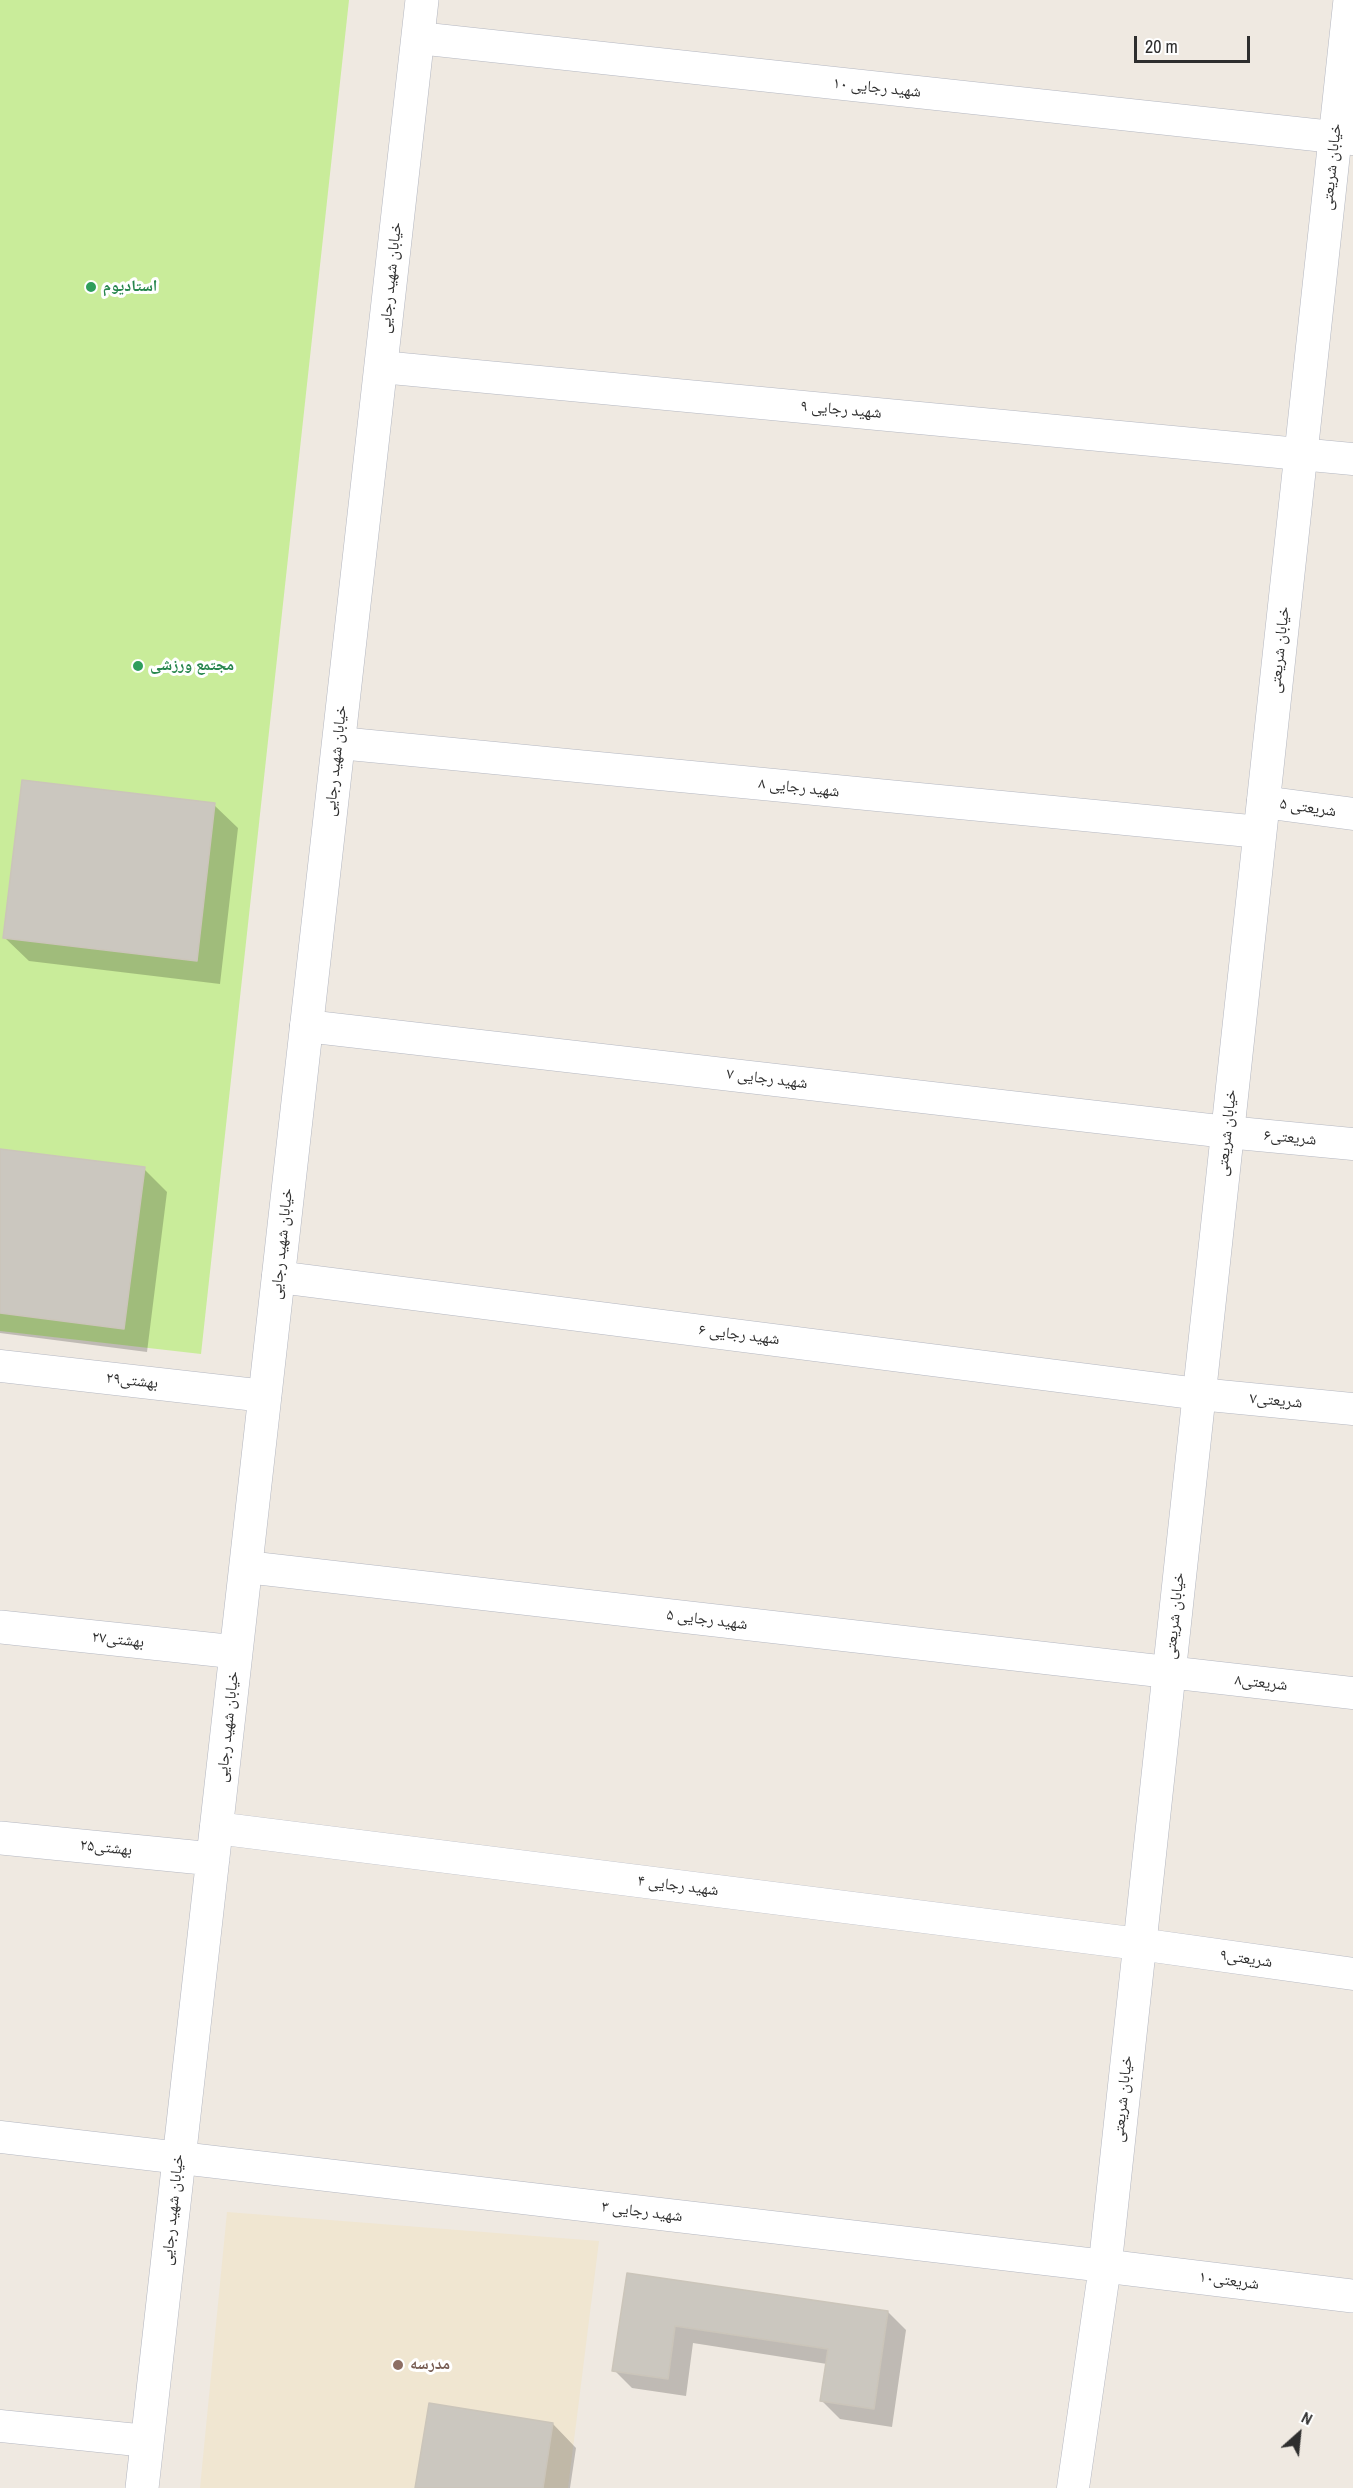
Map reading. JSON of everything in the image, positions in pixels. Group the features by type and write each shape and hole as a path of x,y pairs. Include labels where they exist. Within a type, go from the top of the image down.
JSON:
{"street":[{"name":"خیابان شهید رجایی","path":"142,2488 422,0"},
{"name":"خیابان شریعتی","path":"1105,2266 1301,454 1344,138 1350,0"},
{"name":"۱۰ شهید رجایی","path":"418,38 1344,138"},
{"name":"۹ شهید رجایی","path":"381,367 1353,459"},
{"name":"۸ شهید رجایی","path":"339,743 1262,817"},
{"name":"شریعتی ۵","path":"1262,817 1353,814"},
{"name":"۷ شهید رجایی","path":"306,1026 1227,1132"},
{"name":"شریعتی۶","path":"1227,1132 1353,1144"},
{"name":"۶ شهید رجایی","path":"278,1277 1199,1394"},
{"name":"بهشتی۲۹","path":"0,1366 265,1396"},
{"name":"شریعتی۷","path":"1199,1394 1353,1408"},
{"name":"۵ شهید رجایی","path":"246,1567 1169,1672"},
{"name":"بهشتی۲۷","path":"0,1627 236,1652"},
{"name":"شریعتی۸","path":"1169,1672 1353,1693"},
{"name":"بهشتی۲۵","path":"0,1838 214,1844"},
{"name":"۴ شهید رجایی","path":"214,1844 1139,1944"},
{"name":"شریعتی۹","path":"1139,1944 1353,1974"},
{"name":"۳ شهید رجایی","path":"0,2137 1105,2266"},
{"name":"شریعتی۱۰","path":"1105,2266 1353,2296"},
{"path":"1073,2488 1105,2266"},
{"path":"0,2426 147,2441"}],"shaded area":[{"name":"مدرسه","path":"227,2212 599,2241 568,2488 200,2488"}],"green space":[{"name":"مجتمع ورزشی","path":"0,0 349,0 201,1354 0,1331"}],"building":[{"path":"22,780 215,803 197,961 3,938"},
{"path":"0,1149 145,1167 124,1329 0,1313"},
{"path":"627,2273 888,2311 874,2409 820,2401 828,2349 675,2326 668,2379 612,2371"},
{"path":"429,2403 553,2423 543,2488 415,2488"}],"place":[{"name":"استادیوم","path":"91,287"},
{"name":"مجتمع ورزشی","path":"138,666"},
{"name":"مدرسه","path":"398,2365"}]}
